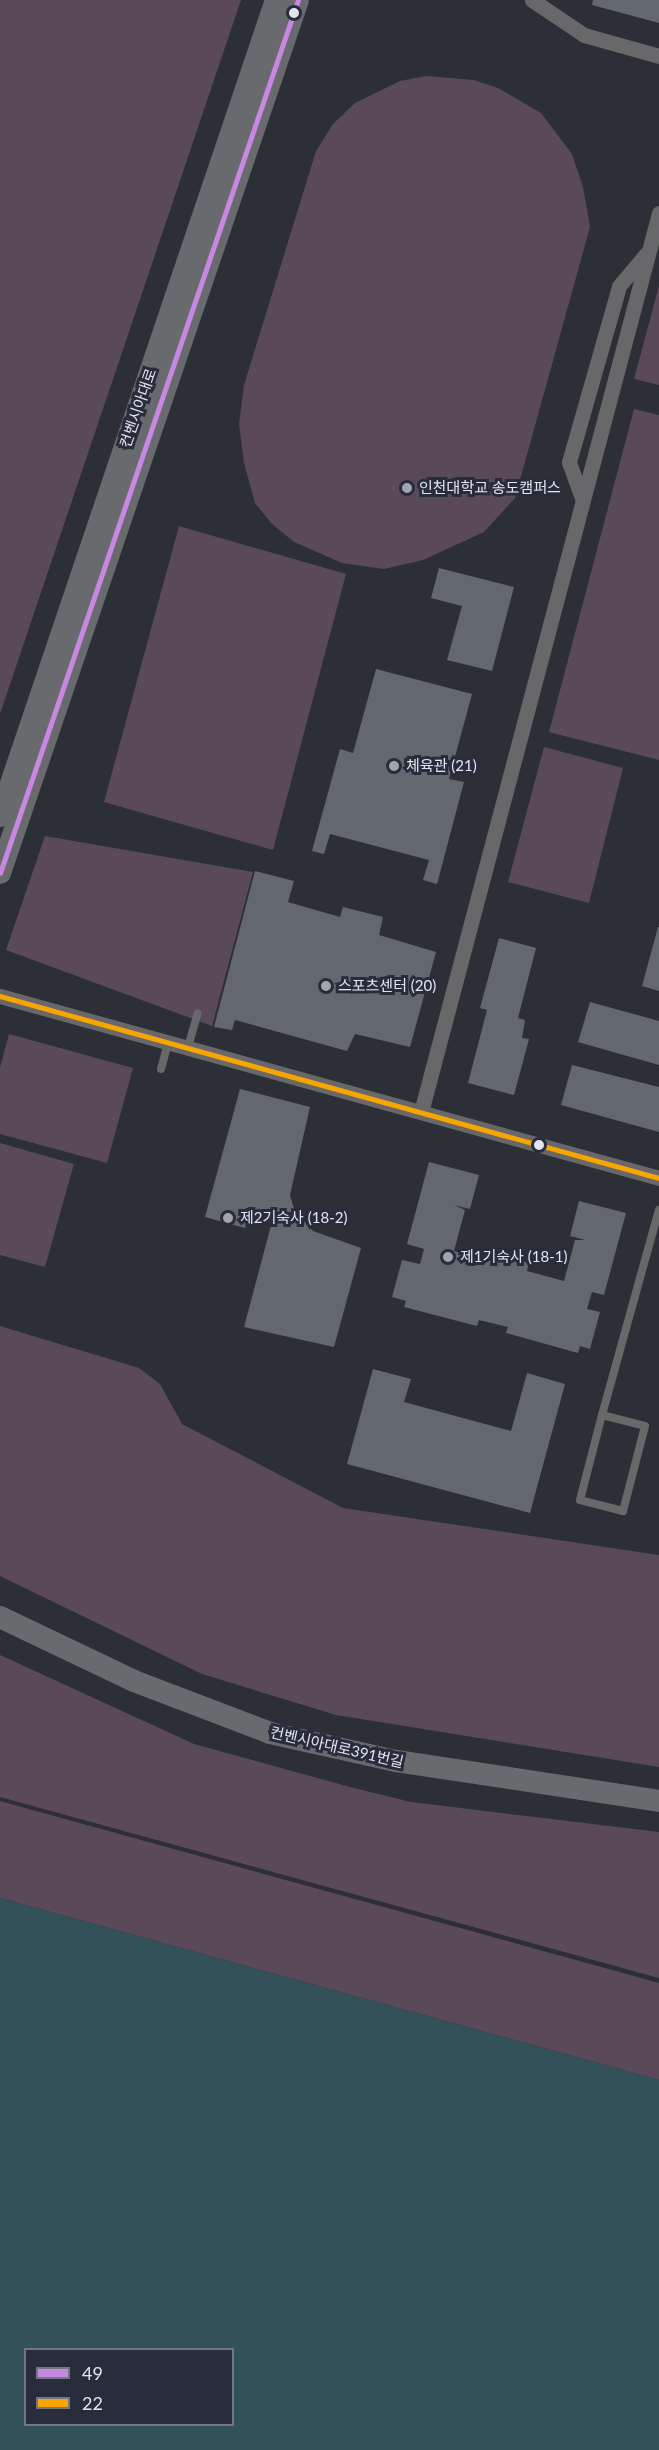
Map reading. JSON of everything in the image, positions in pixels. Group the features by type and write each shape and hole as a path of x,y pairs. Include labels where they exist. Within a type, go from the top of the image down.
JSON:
{"main road":[{"name":"컨벤시아대로","path":"0,816 276,0"},
{"name":"컨벤시아대로","path":"0,873 298,0"},
{"name":"컨벤시아대로391번길","path":"0,1617 134,1681 270,1733 396,1761 659,1801"}],"street":[{"path":"532,0 584,35 659,56"},
{"path":"421,1112 659,213"},
{"path":"582,498 569,462 618,286 648,252"},
{"path":"0,996 659,1178"}],"lane":[{"path":"188,1047 198,1013"},
{"path":"161,1069 168,1042"},
{"path":"602,1415 645,1426 623,1511 580,1500 602,1415 659,1210"}],"shaded area":[{"path":"0,0 241,0 0,714"},
{"path":"426,76 474,80 498,88 541,113 572,154 583,187 590,227 515,498 484,532 423,560 384,569 342,563 294,542 272,524 255,503 244,463 239,424 244,385 316,151 333,124 355,103 400,81"},
{"path":"659,286 659,385 634,379"},
{"path":"634,409 659,415 659,760 549,732"},
{"path":"179,526 346,574 273,850 104,802"},
{"path":"544,747 623,768 589,903 508,882"},
{"path":"45,836 253,872 212,1026 6,950"},
{"path":"9,1034 133,1068 107,1163 0,1134 0,1068"},
{"path":"0,1143 74,1164 45,1267 0,1255"},
{"path":"0,1326 139,1368 160,1384 182,1424 343,1508 659,1555 659,1767 336,1715 202,1674 0,1576"},
{"path":"0,1655 194,1744 350,1787 411,1802 659,1832 659,1978 0,1797"},
{"path":"0,1801 659,1983 659,2080 0,1898"}],"water":[{"path":"0,1898 659,2080 659,2450 0,2450"}],"building":[{"path":"593,0 659,0 659,23 592,5"},
{"path":"439,568 514,587 492,671 447,660 462,606 431,598"},
{"name":"체육관 (21)","path":"376,669 472,694 449,779 464,782 437,884 423,880 429,860 330,834 324,854 312,851 340,749 353,753"},
{"name":"스포츠센터 (20)","path":"255,871 294,881 288,902 340,917 343,907 383,917 379,935 436,952 410,1047 355,1034 347,1051 235,1020 232,1030 214,1027"},
{"path":"659,927 659,991 642,986"},
{"path":"499,938 536,948 518,1018 525,1020 522,1038 529,1039 514,1095 468,1083 487,1010 480,1008"},
{"path":"590,1002 659,1021 659,1065 578,1042"},
{"path":"572,1065 659,1087 659,1132 561,1105"},
{"name":"제2기숙사 (18-2)","path":"240,1089 310,1107 290,1195 295,1212 313,1231 361,1248 334,1347 244,1327 273,1218 251,1212 245,1228 205,1217"},
{"name":"제1기숙사 (18-1)","path":"429,1162 479,1175 470,1209 454,1205 465,1210 454,1251 491,1261 493,1254 529,1263 527,1271 564,1281 575,1240 585,1240 570,1236 579,1201 626,1213 604,1295 592,1292 587,1309 600,1312 590,1349 580,1346 578,1353 506,1333 508,1327 479,1320 477,1326 404,1307 406,1301 392,1297 402,1260 420,1264 424,1249 407,1244"},
{"path":"373,1369 411,1379 404,1402 511,1431 527,1373 565,1384 530,1513 347,1464"}],"transit line":[{"name":"49","path":"0,873 298,0"},
{"name":"22","path":"0,996 659,1178"}],"place":[{"name":"인천대학교 송도캠퍼스","path":"407,488"},
{"name":"체육관 (21)","path":"394,766"},
{"name":"스포츠센터 (20)","path":"326,986"},
{"name":"제2기숙사 (18-2)","path":"228,1218"},
{"name":"제1기숙사 (18-1)","path":"448,1257"}]}
